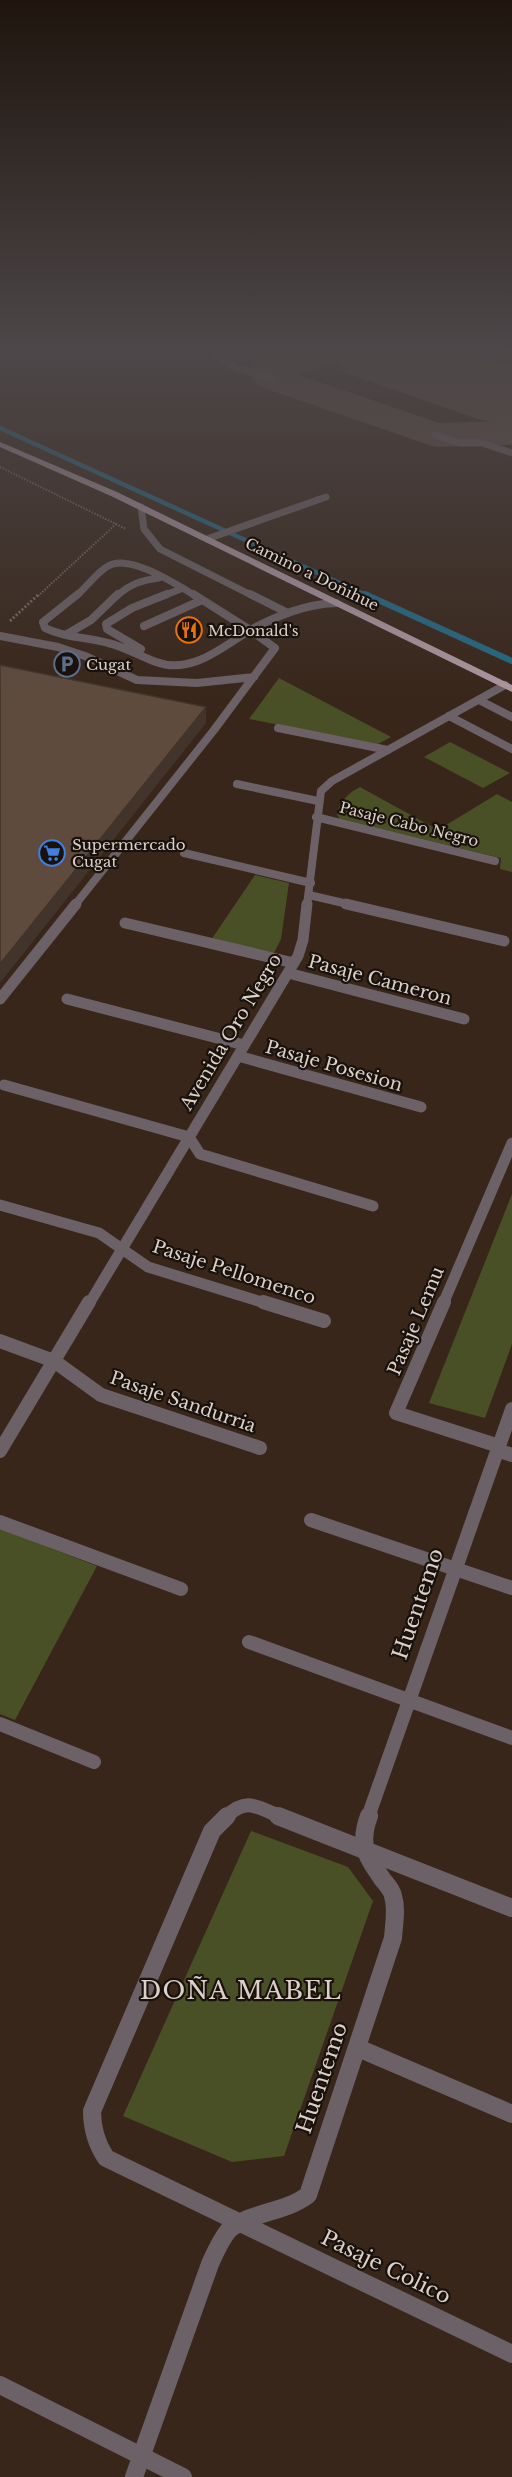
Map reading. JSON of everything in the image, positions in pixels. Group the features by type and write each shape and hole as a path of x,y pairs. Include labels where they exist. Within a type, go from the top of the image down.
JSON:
{"main road":[{"name":"Camino a Doñihue","path":"61,470 509,687"}],"street":[{"path":"207,539 326,497"},
{"path":"141,507 144,529 160,549 288,614"},
{"path":"0,999 275,648 250,631 183,588 133,564 116,562 108,566 43,622 49,630 115,644 173,666 187,664 239,639 250,631 311,603 336,603"},
{"path":"66,635 82,628 134,582 145,578 163,578"},
{"path":"150,658 128,640 107,629 106,624 113,617 183,588"},
{"path":"144,626 202,600"},
{"path":"0,636 58,647 85,656 138,680 197,683 254,677"},
{"path":"237,784 318,801 321,791 332,781 479,700 509,687"},
{"path":"479,700 512,717"},
{"path":"449,716 512,749"},
{"path":"278,728 388,750"},
{"name":"Avenida Oro Negro","path":"0,1451 291,968 302,946 318,801"},
{"name":"Pasaje Cabo Negro","path":"316,817 495,861"},
{"path":"184,854 504,941"},
{"name":"Pasaje Cameron","path":"125,923 291,968 464,1019"},
{"name":"Pasaje Posesion","path":"67,999 421,1107"},
{"path":"4,1085 189,1137 200,1154 373,1206"},
{"name":"Pasaje Lemu","path":"503,1450 396,1413 512,1143"},
{"name":"Pasaje Pellomenco","path":"0,1205 99,1233 148,1267 324,1321"},
{"name":"Pasaje Sandurria","path":"0,1341 54,1361 101,1395 260,1448"},
{"name":"Huentemo","path":"238,2223 299,2203 308,2195 358,2048 393,1938 395,1915 393,1894 371,1866 364,1847 365,1826 456,1569 503,1450 512,1409"},
{"path":"311,1520 512,1588"},
{"path":"0,1522 181,1589"},
{"path":"249,1642 512,1738"},
{"path":"0,1724 94,1762"},
{"name":"Pasaje Colico","path":"512,1908 364,1847 249,1804 236,1807 212,1831 92,2111 95,2143 106,2158 512,2354"},
{"path":"358,2048 512,2114"},
{"path":"134,2477 210,2264 223,2237 238,2223"},
{"path":"0,2385 183,2477"}],"path":[{"path":"8,623 116,524"}],"green space":[{"path":"279,678 391,737 378,744 249,719"},
{"path":"450,742 510,773 483,788 424,757"},
{"path":"360,787 438,830 497,794 512,802 512,872 500,869 501,858 340,819 337,815 342,802"},
{"path":"255,875 289,883 281,939 273,955 211,940"},
{"path":"512,1194 512,1344 485,1418 429,1403"},
{"path":"0,1529 97,1566 15,1720 0,1714"},
{"path":"251,1831 348,1867 373,1901 284,2156 232,2162 123,2116"}],"building":[{"name":"Supermercado Cugat","path":"0,665 206,707 0,964"}],"waterway":[{"path":"91,470 368,596"},
{"path":"365,594 512,661"}],"place":[{"name":"McDonald's","path":"189,630"},
{"name":"Cugat","path":"67,664"},
{"name":"Supermercado Cugat","path":"52,853"}],"district":[{"name":"DOÑA MABEL","path":"241,1990"}]}
